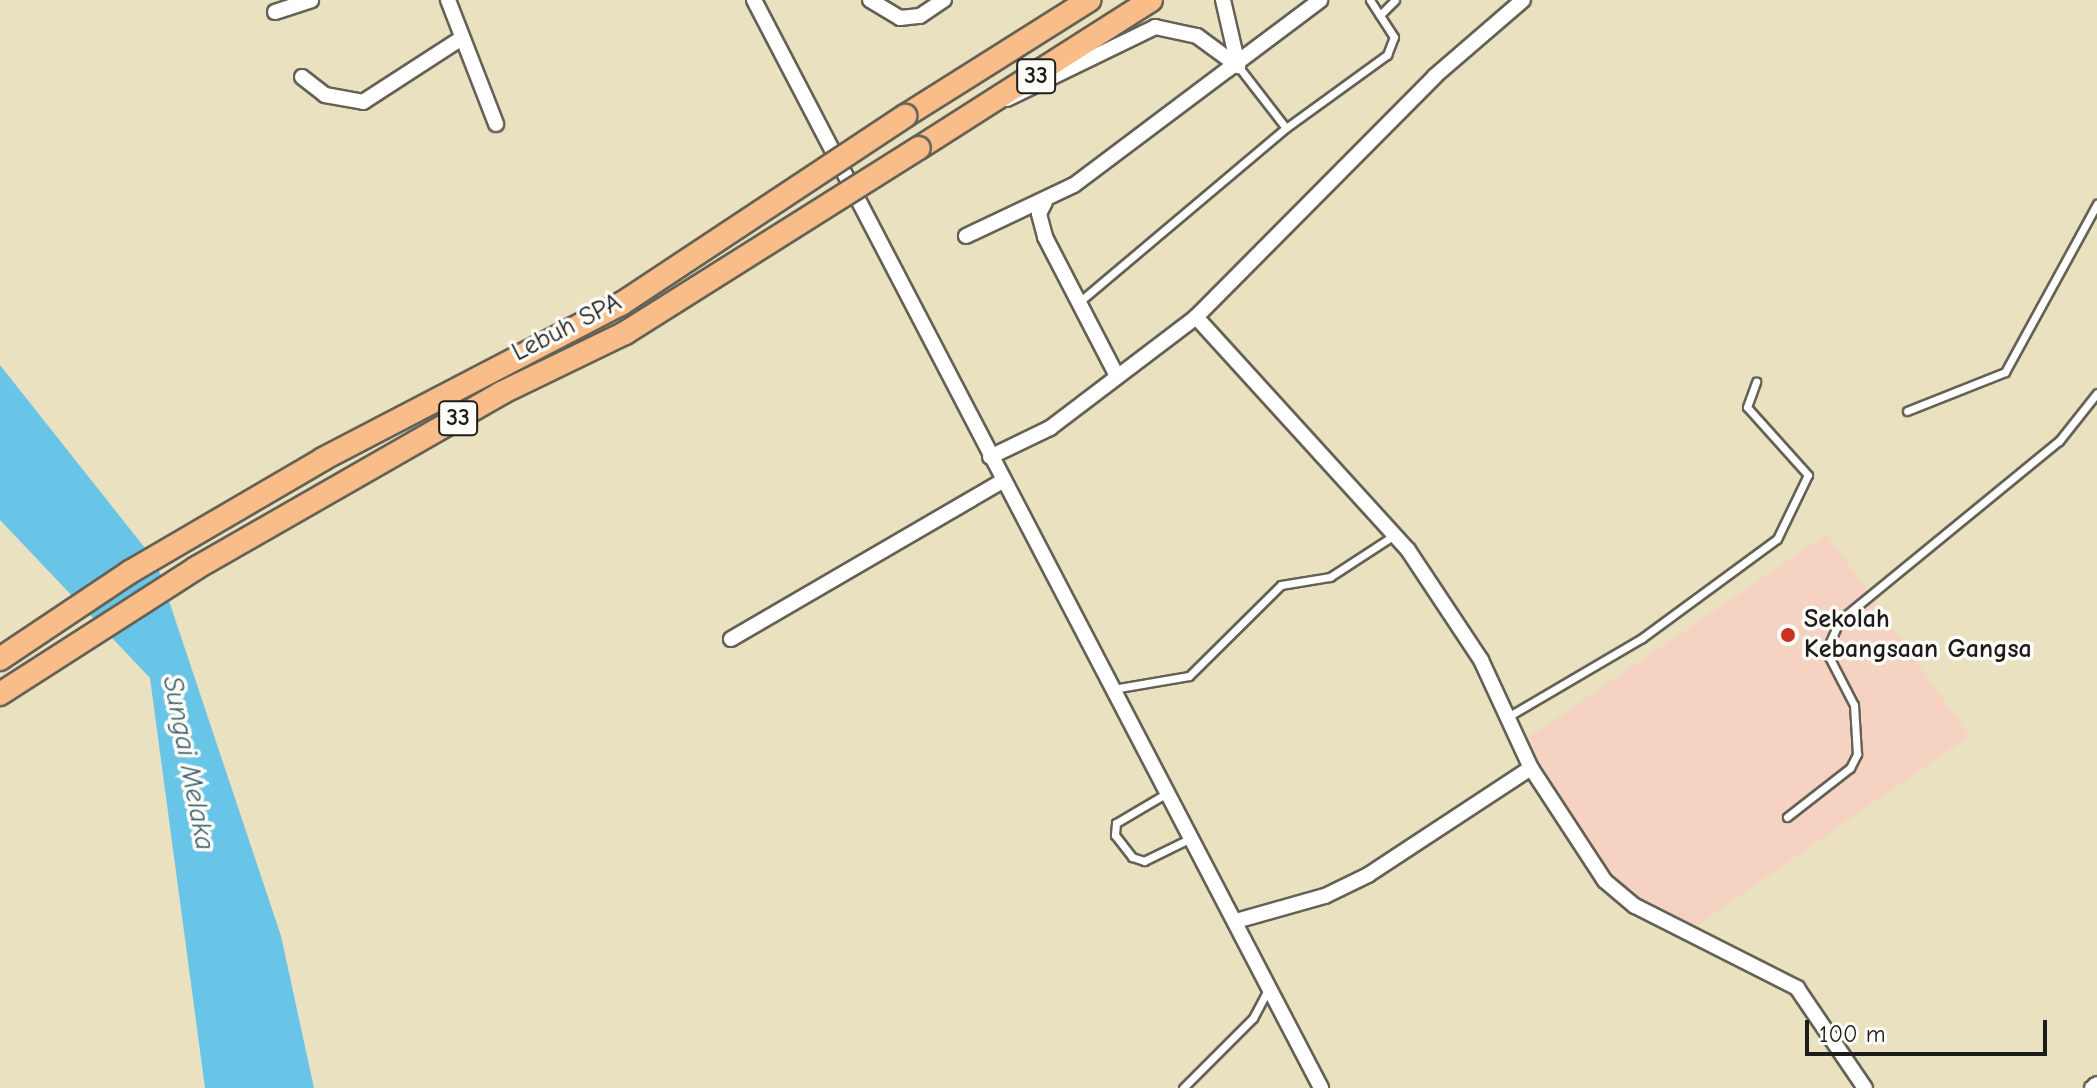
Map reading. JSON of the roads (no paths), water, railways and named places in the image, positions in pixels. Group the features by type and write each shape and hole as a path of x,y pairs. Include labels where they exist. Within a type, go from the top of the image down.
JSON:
{"highway":[{"name":"Lebuh SPA","path":"0,659 130,572 323,459 621,304 905,116 1089,0"},
{"name":"Lebuh SPA","path":"0,694 196,568 501,393 625,333 995,102 1151,0"}],"street":[{"path":"275,12 311,0"},
{"path":"448,0 496,124"},
{"path":"754,0 1321,1088"},
{"path":"870,0 900,18 920,16 944,0"},
{"path":"1040,30 1075,0"},
{"path":"1223,0 1238,66"},
{"path":"966,236 1045,202 1238,66 1320,0"},
{"path":"990,457 1050,428 1115,372 1196,317 1435,76 1523,0"},
{"path":"995,102 1027,94 1133,32 1155,27 1197,36 1238,66"},
{"path":"302,77 325,95 363,102 462,38"},
{"path":"1045,202 1040,225 1115,372"},
{"path":"1196,317 1393,536 1481,660 1511,715 1531,768 1605,881 1635,906 1797,988 1865,1088"},
{"path":"731,639 1003,481"},
{"path":"1236,921 1325,896 1368,875 1531,768"}],"lane":[{"path":"1078,303 1286,128 1387,55 1394,37 1370,0"},
{"path":"1380,15 1395,0"},
{"path":"1238,66 1286,128"},
{"path":"1907,411 2005,372 2097,204"},
{"path":"1511,715 1642,638 1777,539 1808,475 1747,407 1756,382"},
{"path":"1787,817 1850,768 1859,746 1854,705 1828,664 1840,620 2059,441 2097,393"},
{"path":"1113,689 1189,676 1281,585 1330,577 1393,536"},
{"path":"1167,793 1116,823 1115,835 1132,857 1144,861 1191,838"},
{"path":"1183,1088 1253,1018 1269,988"}],"water":[{"name":"Sungai Melaka","path":"0,365 156,562 281,936 314,1088 205,1088 150,678 0,520"}],"place":[{"name":"Sekolah Kebangsaan Gangsa","path":"1788,635"}]}
